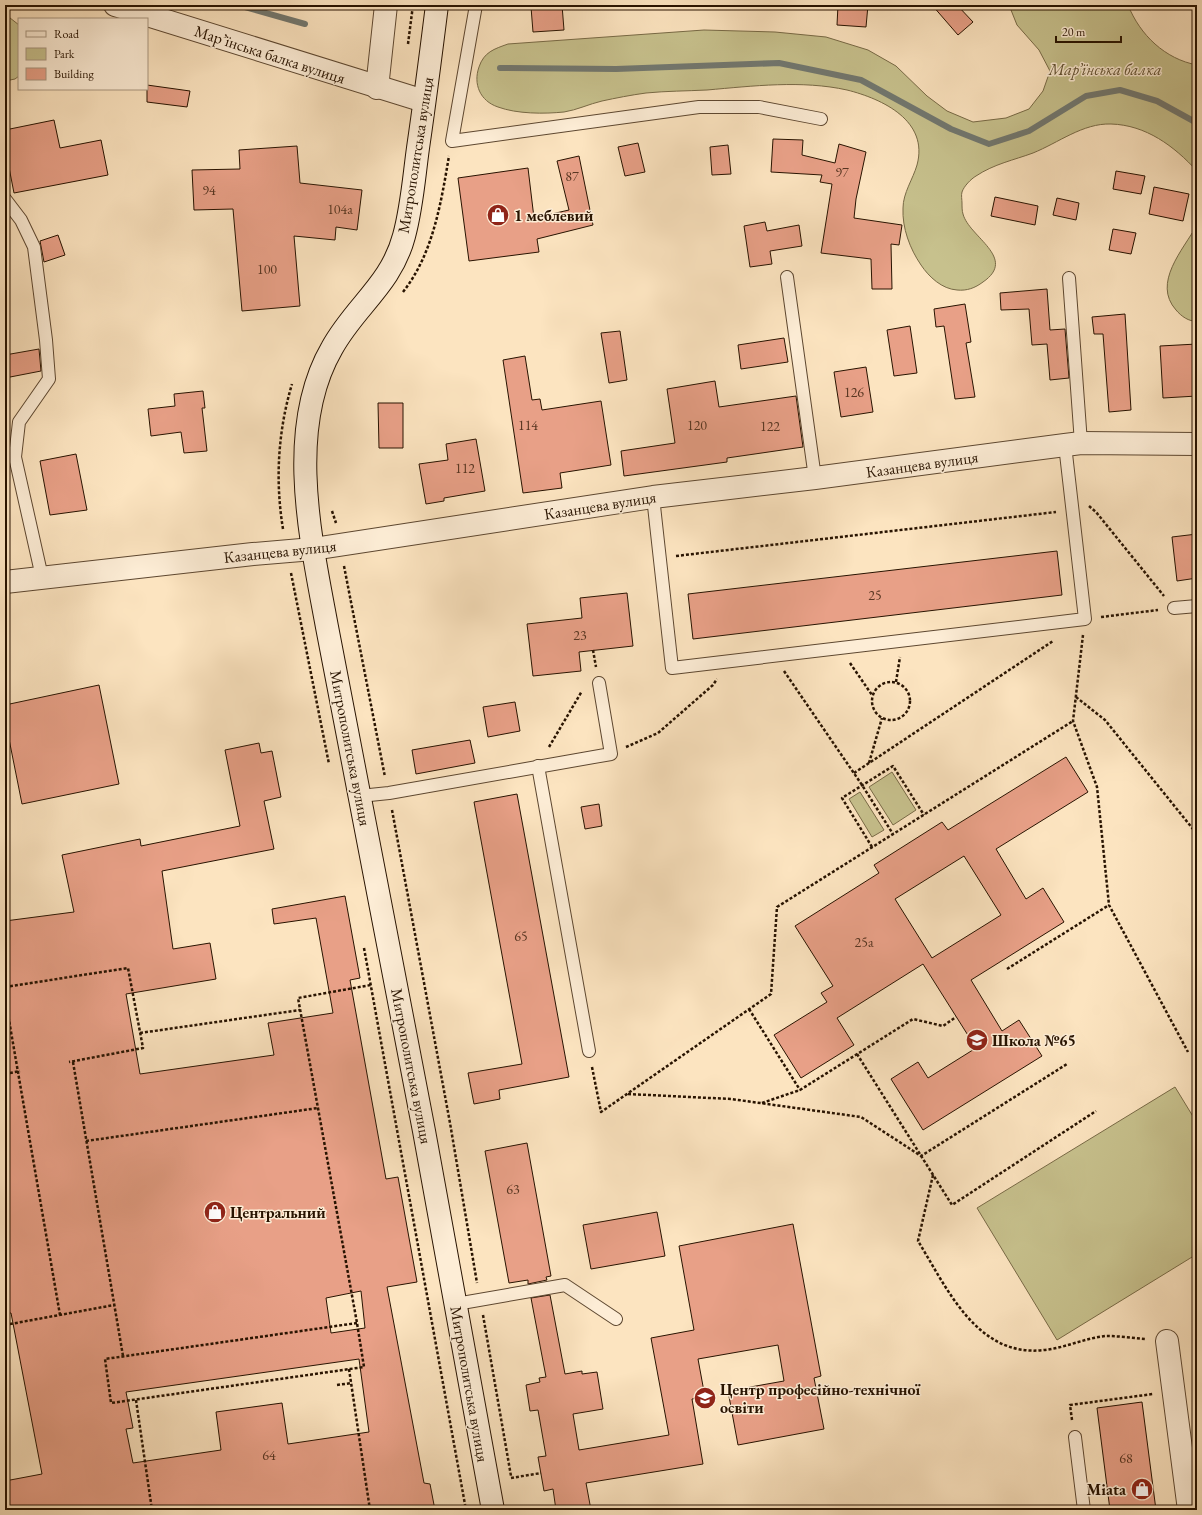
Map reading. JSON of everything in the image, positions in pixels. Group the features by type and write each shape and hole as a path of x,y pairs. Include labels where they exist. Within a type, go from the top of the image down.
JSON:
{"street":[{"name":"Мар’їнська балка вулиця","path":"115,5 377,88 424,101"},
{"path":"377,88 386,5"},
{"name":"Митрополитська вулиця","path":"437,5 412,192 404,236 391,270 332,348 316,383 309,418 306,454 306,488 313,549 456,1304 493,1510"},
{"name":"Казанцева вулиця","path":"5,582 313,549 653,497 815,478 1073,444 1197,444"},
{"path":"1167,1341 1173,1391 1191,1497"}],"lane":[{"path":"476,5 452,141 699,107 759,107 821,120"},
{"path":"5,199 21,220 34,247 46,340 49,379 19,422 15,457 42,577"},
{"path":"787,277 815,478"},
{"path":"653,497 672,668 1085,619 1070,494 1073,444 1069,278"},
{"path":"1174,608 1197,606"},
{"path":"360,796 388,793 611,754 595,679"},
{"path":"538,766 589,1050"},
{"path":"456,1304 565,1284 616,1319"},
{"path":"1075,1437 1084,1510"}],"path":[{"path":"407,50 412,5"},
{"path":"399,298 413,279 428,249 442,194 452,141"},
{"path":"293,380 283,413 278,482 281,514 330,767"},
{"path":"1070,494 1096,512 1174,608"},
{"path":"331,508 336,524"},
{"path":"659,558 1072,510"},
{"path":"343,563 450,1124 513,1484"},
{"path":"854,773 1085,619 1174,608"},
{"path":"1085,619 1073,721 1097,787 1109,905 1188,1052"},
{"path":"896,682 903,640"},
{"path":"839,648 872,695 873,708 882,718 896,720 902,716 910,704 910,697 907,690 896,682 884,682 875,689 872,695"},
{"path":"774,656 854,773 893,834"},
{"path":"611,754 658,733 713,685 727,661"},
{"path":"595,679 596,667"},
{"path":"538,766 584,687"},
{"path":"1076,697 1105,720 1197,834"},
{"path":"869,763 882,718"},
{"path":"589,1050 601,1112 771,994 777,907 1073,721"},
{"path":"872,847 842,798 862,785 893,766 924,815"},
{"path":"1007,969 1109,905"},
{"path":"364,946 466,1510"},
{"path":"5,987 128,968 143,1048 71,1062 123,1356"},
{"path":"357,1323 105,1359 111,1403 364,1367 357,1323 298,998 371,985"},
{"path":"5,997 60,1315"},
{"path":"749,1009 800,1090"},
{"path":"140,1033 300,1010"},
{"path":"761,1103 800,1090 913,1019 943,1026 956,1017"},
{"path":"857,1054 952,1205 1096,1111"},
{"path":"921,1156 1067,1064"},
{"path":"5,1074 19,1072"},
{"path":"627,1094 731,1099 861,1117 921,1156"},
{"path":"86,1141 318,1108"},
{"path":"933,1175 918,1241 961,1310 983,1333 996,1342 1011,1347 1042,1351 1106,1336 1167,1341"},
{"path":"5,1325 114,1305"},
{"path":"349,1369 370,1510"},
{"path":"337,1385 352,1383"},
{"path":"1070,1405 1173,1391"},
{"path":"136,1400 152,1510"},
{"path":"512,1478 541,1473"}],"green space":[{"name":"Мар’їнська балка","path":"1009,5 1128,5 1139,26 1155,44 1174,57 1197,65 1197,171 1179,153 1158,138 1136,128 1111,124 1081,130 1033,153 997,165 983,172 972,179 963,190 962,212 967,223 994,256 995,264 992,273 983,282 964,290 951,289 936,282 924,269 913,252 905,231 903,202 917,165 919,150 916,136 910,124 900,114 875,99 847,90 830,87 813,85 777,85 646,93 602,101 564,112 531,113 505,109 487,101 482,96 477,80 479,67 487,54 508,44 704,30 775,32 826,37 868,50 896,66 927,96 947,111 973,122 1006,118 1029,109 1043,91 1050,71 1039,50 1017,25"},
{"path":"5,14 18,24 18,77 15,79 5,81"},
{"path":"1197,225 1197,321 1191,321 1176,310 1169,300 1167,289 1168,278 1172,267"},
{"path":"892,772 916,810 893,825 869,787"},
{"path":"860,792 884,830 872,837 849,799"},
{"path":"1175,1087 1197,1123 1197,1254 1057,1340 977,1208"}],"building":[{"path":"562,5 564,30 533,32 531,7"},
{"path":"838,5 868,5 866,27 837,25"},
{"path":"932,5 957,5 973,22 958,35"},
{"path":"148,85 190,91 187,107 147,102"},
{"path":"54,120 60,148 101,140 108,175 14,193 5,147 5,130"},
{"path":"773,139 803,140 802,155 835,163 839,144 866,152 856,199 854,218 902,225 899,245 891,244 892,289 872,289 871,259 821,253 832,184 820,182 822,175 771,172"},
{"path":"638,143 645,172 625,176 618,147"},
{"path":"728,145 731,174 712,175 710,147"},
{"path":"297,146 300,183 362,190 357,230 336,227 335,240 294,236 300,306 242,311 233,209 194,210 192,170 240,169 239,150"},
{"path":"579,156 593,225 537,239 539,252 469,261 458,178 528,168 534,218 569,210 557,161"},
{"path":"1116,171 1145,176 1141,194 1113,189"},
{"path":"1154,187 1189,194 1183,221 1149,214"},
{"path":"995,197 1038,206 1035,225 991,216"},
{"path":"1057,198 1079,203 1076,220 1053,215"},
{"path":"765,222 767,231 799,225 802,246 770,251 772,264 750,267 744,226"},
{"path":"1113,229 1136,233 1131,254 1109,250"},
{"path":"58,235 65,255 44,262 40,241"},
{"path":"1047,289 1050,330 1065,329 1069,378 1050,380 1047,344 1032,345 1029,309 1001,310 1000,293"},
{"path":"965,304 971,342 966,343 975,397 955,399 944,326 936,327 934,309"},
{"path":"1125,314 1131,410 1109,412 1103,334 1094,334 1092,317"},
{"path":"910,326 917,373 894,376 887,330"},
{"path":"620,331 627,380 609,383 601,333"},
{"path":"784,338 788,362 741,369 738,345"},
{"path":"1197,344 1197,396 1163,398 1160,346"},
{"path":"39,349 41,371 5,378 5,355"},
{"path":"525,356 532,400 540,399 542,410 601,401 611,465 560,473 562,488 523,493 503,360"},
{"path":"866,367 873,412 841,417 834,372"},
{"path":"715,381 719,407 796,396 803,447 727,458 727,462 624,476 621,451 675,443 667,389"},
{"path":"203,391 205,408 202,408 207,451 184,453 181,432 151,436 148,409 175,406 174,394"},
{"path":"378,403 403,403 403,448 379,448"},
{"path":"476,439 485,491 444,498 444,501 426,504 419,464 448,460 446,444"},
{"path":"76,454 87,510 50,515 40,461"},
{"path":"1197,534 1197,578 1177,581 1172,537"},
{"path":"1057,551 1062,595 693,639 688,594"},
{"path":"627,593 633,646 579,652 581,671 533,676 527,624 582,618 580,598"},
{"path":"99,685 119,784 22,804 5,719 5,705"},
{"path":"515,702 520,731 488,737 483,707"},
{"path":"470,740 475,763 416,774 412,750"},
{"name":"Центральний","path":"259,743 261,753 272,751 281,797 264,801 274,849 162,871 173,949 210,943 216,979 126,994 140,1074 274,1055 268,1023 333,1013 316,918 274,924 272,909 345,896 360,978 350,980 386,1179 398,1177 417,1282 387,1287 424,1483 430,1484 435,1510 9,1510 5,1481 42,1474 11,1313 8,1313 5,1296 5,921 74,912 62,855 140,839 141,846 240,826 225,750","holes":["361,1291 365,1328 331,1333 326,1298","359,1359 369,1432 288,1444 282,1403 216,1412 221,1450 133,1463 126,1429 133,1428 126,1392"]},
{"path":"1066,757 1088,792 996,849 1026,899 1043,888 1064,922 971,980 1002,1031 1019,1020 1042,1056 923,1130 891,1079 918,1062 928,1078 976,1048 923,964 837,1018 854,1045 801,1078 774,1035 827,1002 821,993 833,986 795,926 879,873 874,865 942,822 948,830","holes":["964,856 1001,915 932,958 895,899"]},
{"path":"517,794 569,1077 499,1090 500,1099 474,1104 468,1073 522,1064 474,802"},
{"path":"599,804 602,826 585,829 581,807"},
{"path":"527,1143 551,1276 546,1277 547,1280 528,1284 528,1280 509,1283 485,1151"},
{"path":"657,1212 665,1256 591,1269 583,1225"},
{"path":"793,1224 821,1376 814,1378 824,1429 738,1445 728,1391 784,1381 778,1345 698,1359 705,1397 692,1399 703,1464 586,1483 591,1510 556,1510 553,1489 544,1491 538,1457 546,1456 538,1410 530,1411 526,1385 540,1382 539,1378 546,1377 531,1298 550,1295 565,1374 582,1371 582,1374 597,1372 603,1409 573,1414 579,1450 669,1435 651,1338 694,1330 679,1246"},
{"path":"1142,1402 1156,1510 1110,1510 1097,1408"}],"waterway":[{"path":"238,5 305,24"},
{"path":"500,68 616,69 779,63 861,80 951,129 989,144 1029,131 1086,96 1120,90 1157,101 1197,123"}],"place":[{"name":"1 меблевий","path":"498,215"},
{"name":"Школа №65","path":"977,1040"},
{"name":"Центральний","path":"215,1212"},
{"name":"Центр професійно-технічної освіти","path":"705,1398"},
{"name":"Miata","path":"1142,1489"}]}
